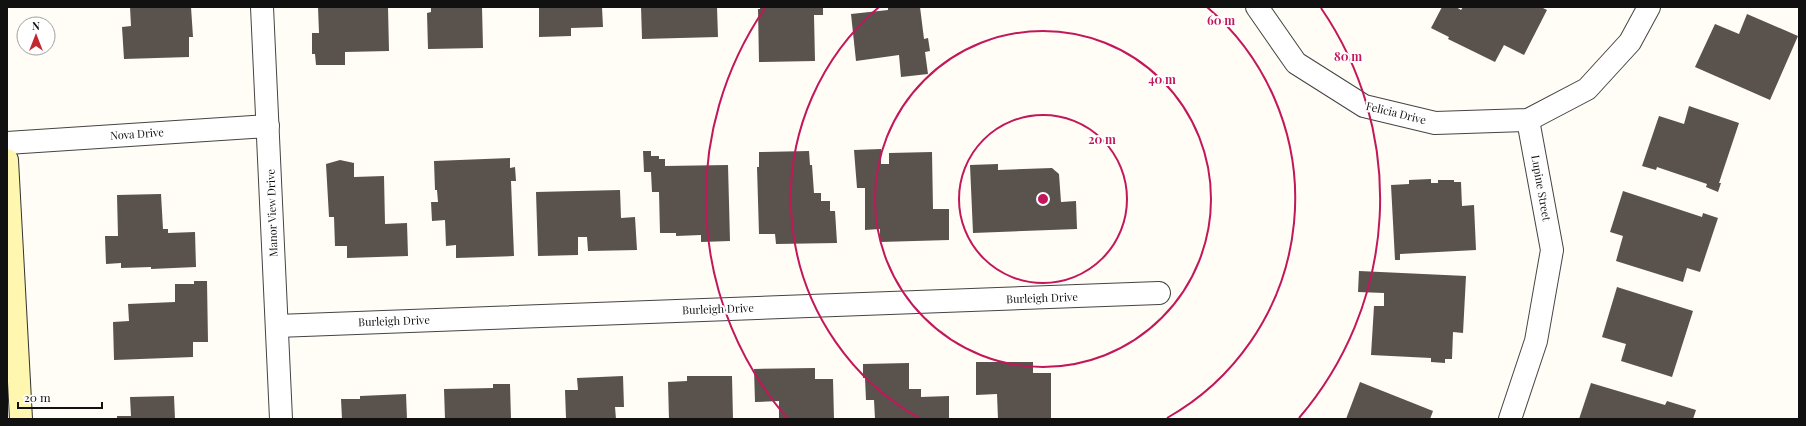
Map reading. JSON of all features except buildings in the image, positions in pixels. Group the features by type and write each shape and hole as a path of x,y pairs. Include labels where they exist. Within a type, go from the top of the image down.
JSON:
{"main road":[{"path":"7,160 21,419"}],"street":[{"name":"Manor View Drive","path":"262,7 281,419"},
{"name":"Felicia Drive","path":"1257,7 1296,63 1364,106 1435,123 1528,120"},
{"path":"1528,120 1587,89 1630,42 1649,7"},
{"name":"Lupine Street","path":"1510,419 1536,341 1552,250 1528,120"},
{"name":"Nova Drive","path":"7,143 268,126"},
{"name":"Burleigh Drive","path":"277,326 1159,293"}]}
